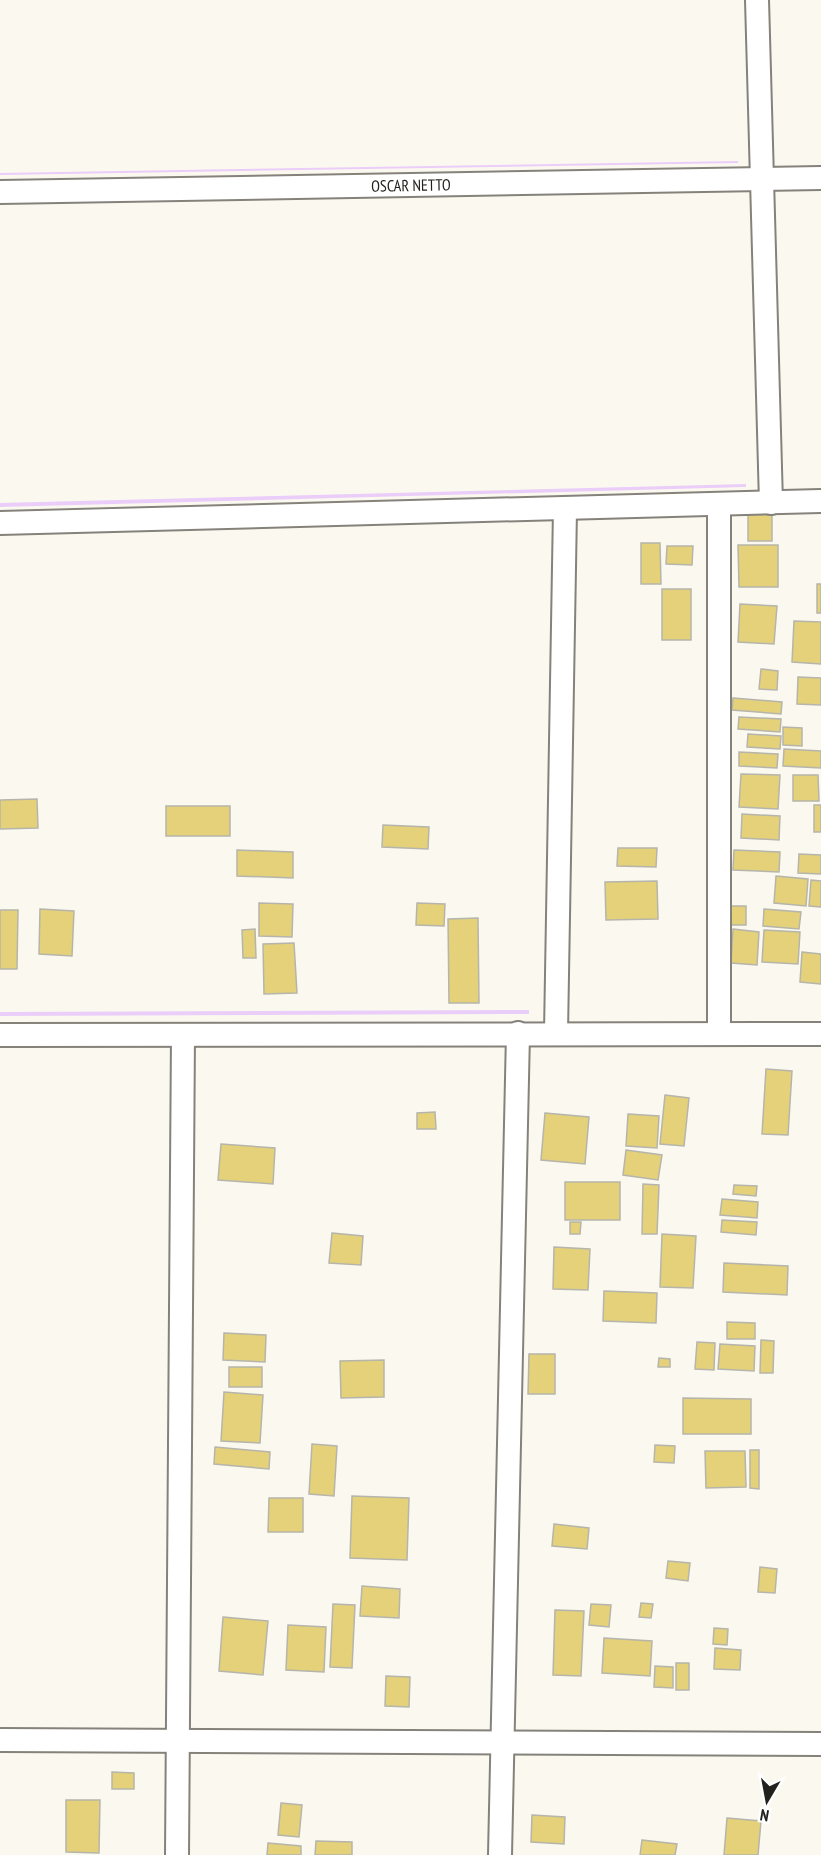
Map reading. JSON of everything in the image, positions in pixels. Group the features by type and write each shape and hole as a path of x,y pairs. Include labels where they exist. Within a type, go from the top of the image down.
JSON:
{"street":[{"path":"757,0 771,503"},
{"name":"OSCAR NETTO","path":"0,192 821,178"},
{"path":"0,523 821,501"},
{"path":"719,504 719,1034"},
{"path":"556,1033 565,509"},
{"path":"500,1855 518,1033"},
{"path":"0,1035 821,1034"},
{"path":"177,1855 183,1035"},
{"path":"0,1740 821,1744"}],"shaded area":[{"path":"738,161 738,163 0,175 0,173"},
{"path":"746,484 746,487 0,507 0,503"},
{"path":"529,1010 529,1014 0,1016 0,1012"}],"building":[{"path":"748,512 772,512 772,541 748,541"},
{"path":"641,543 660,543 661,584 641,584"},
{"path":"738,545 778,545 778,587 739,587"},
{"path":"667,546 693,546 692,565 666,564"},
{"path":"817,584 821,584 821,613 817,613"},
{"path":"662,589 691,589 691,640 662,640"},
{"path":"740,604 777,606 774,644 738,642"},
{"path":"794,621 821,622 821,664 792,662"},
{"path":"761,669 778,671 777,690 759,689"},
{"path":"798,677 821,678 821,705 797,704"},
{"path":"733,698 782,702 781,714 732,710"},
{"path":"739,717 781,719 780,732 738,729"},
{"path":"783,727 802,728 802,746 783,745"},
{"path":"748,734 781,736 780,749 747,747"},
{"path":"784,749 821,751 821,768 783,766"},
{"path":"739,752 778,754 777,768 739,766"},
{"path":"741,774 780,775 778,809 739,807"},
{"path":"793,775 818,775 819,801 793,801"},
{"path":"37,799 38,828 0,829 0,800"},
{"path":"814,805 821,805 821,832 814,832"},
{"path":"166,806 230,806 230,836 166,836"},
{"path":"742,814 780,816 779,840 741,838"},
{"path":"383,825 429,827 428,849 382,847"},
{"path":"618,848 657,848 656,867 617,866"},
{"path":"237,850 293,852 293,878 237,876"},
{"path":"734,850 780,852 779,872 733,870"},
{"path":"799,854 821,855 821,874 798,873"},
{"path":"776,876 808,879 806,906 774,903"},
{"path":"811,880 821,881 821,907 809,906"},
{"path":"657,881 658,919 606,920 605,882"},
{"path":"259,903 293,904 292,937 259,936"},
{"path":"417,903 445,904 444,926 416,925"},
{"path":"731,906 746,906 746,925 731,925"},
{"path":"40,909 74,911 72,956 39,954"},
{"path":"764,909 801,912 799,929 763,926"},
{"path":"0,910 18,910 17,969 0,969"},
{"path":"478,918 479,1003 449,1003 448,919"},
{"path":"255,929 256,958 243,958 242,930"},
{"path":"733,929 759,932 757,965 731,963"},
{"path":"764,930 800,932 798,964 762,962"},
{"path":"294,943 297,993 264,994 263,944"},
{"path":"802,952 821,954 821,984 800,982"},
{"path":"766,1069 792,1071 788,1135 762,1134"},
{"path":"665,1095 689,1098 684,1146 660,1144"},
{"path":"435,1112 436,1129 417,1129 417,1113"},
{"path":"545,1113 589,1117 585,1164 541,1160"},
{"path":"628,1114 659,1116 657,1148 626,1146"},
{"path":"221,1144 275,1148 273,1184 218,1180"},
{"path":"626,1150 662,1155 658,1180 623,1175"},
{"path":"565,1182 620,1182 620,1220 565,1220"},
{"path":"643,1184 659,1185 657,1234 642,1234"},
{"path":"734,1185 757,1186 756,1196 733,1194"},
{"path":"722,1199 758,1202 757,1218 720,1215"},
{"path":"722,1220 757,1222 756,1235 721,1232"},
{"path":"570,1222 581,1222 580,1234 570,1234"},
{"path":"332,1233 363,1236 361,1265 329,1263"},
{"path":"662,1234 696,1236 693,1288 660,1287"},
{"path":"554,1247 590,1249 588,1290 553,1289"},
{"path":"724,1263 788,1266 787,1295 723,1292"},
{"path":"604,1291 657,1293 656,1323 603,1321"},
{"path":"727,1322 755,1323 755,1339 727,1339"},
{"path":"224,1333 266,1335 265,1362 223,1360"},
{"path":"761,1340 774,1341 773,1373 760,1373"},
{"path":"697,1342 715,1343 714,1370 695,1369"},
{"path":"720,1344 755,1346 754,1371 718,1369"},
{"path":"529,1354 555,1354 555,1394 528,1394"},
{"path":"659,1358 670,1359 670,1367 658,1367"},
{"path":"384,1360 384,1397 341,1398 340,1361"},
{"path":"229,1367 262,1367 262,1387 229,1387"},
{"path":"224,1392 263,1395 260,1443 221,1441"},
{"path":"683,1398 751,1399 751,1434 683,1434"},
{"path":"312,1444 337,1446 334,1496 309,1494"},
{"path":"655,1445 675,1446 674,1463 654,1462"},
{"path":"215,1447 270,1452 269,1469 214,1464"},
{"path":"750,1450 759,1450 759,1489 750,1488"},
{"path":"705,1451 745,1451 746,1487 706,1488"},
{"path":"352,1496 409,1498 407,1560 350,1558"},
{"path":"269,1498 303,1498 303,1532 268,1532"},
{"path":"554,1524 589,1528 587,1549 552,1546"},
{"path":"668,1561 690,1563 688,1581 666,1578"},
{"path":"760,1567 777,1569 775,1593 758,1592"},
{"path":"362,1586 400,1589 399,1618 360,1616"},
{"path":"641,1603 653,1604 651,1618 639,1617"},
{"path":"333,1604 355,1605 352,1668 330,1667"},
{"path":"591,1604 611,1605 609,1627 589,1625"},
{"path":"555,1610 584,1611 581,1676 553,1675"},
{"path":"223,1617 268,1621 263,1675 219,1671"},
{"path":"288,1625 326,1627 324,1672 286,1670"},
{"path":"714,1628 728,1629 727,1645 713,1644"},
{"path":"604,1638 652,1641 650,1676 602,1673"},
{"path":"715,1648 741,1650 740,1670 714,1669"},
{"path":"676,1663 689,1663 689,1690 676,1690"},
{"path":"655,1666 673,1667 673,1688 654,1687"},
{"path":"386,1676 410,1677 409,1707 385,1706"},
{"path":"112,1772 134,1773 134,1789 112,1789"},
{"path":"66,1800 100,1800 99,1853 66,1852"},
{"path":"281,1803 302,1805 299,1837 278,1835"},
{"path":"532,1815 565,1817 564,1844 531,1842"},
{"path":"727,1818 761,1821 758,1855 724,1855"},
{"path":"642,1840 677,1844 675,1855 640,1855"},
{"path":"316,1841 352,1842 352,1855 315,1855"},
{"path":"268,1843 301,1846 301,1855 267,1855"}]}
